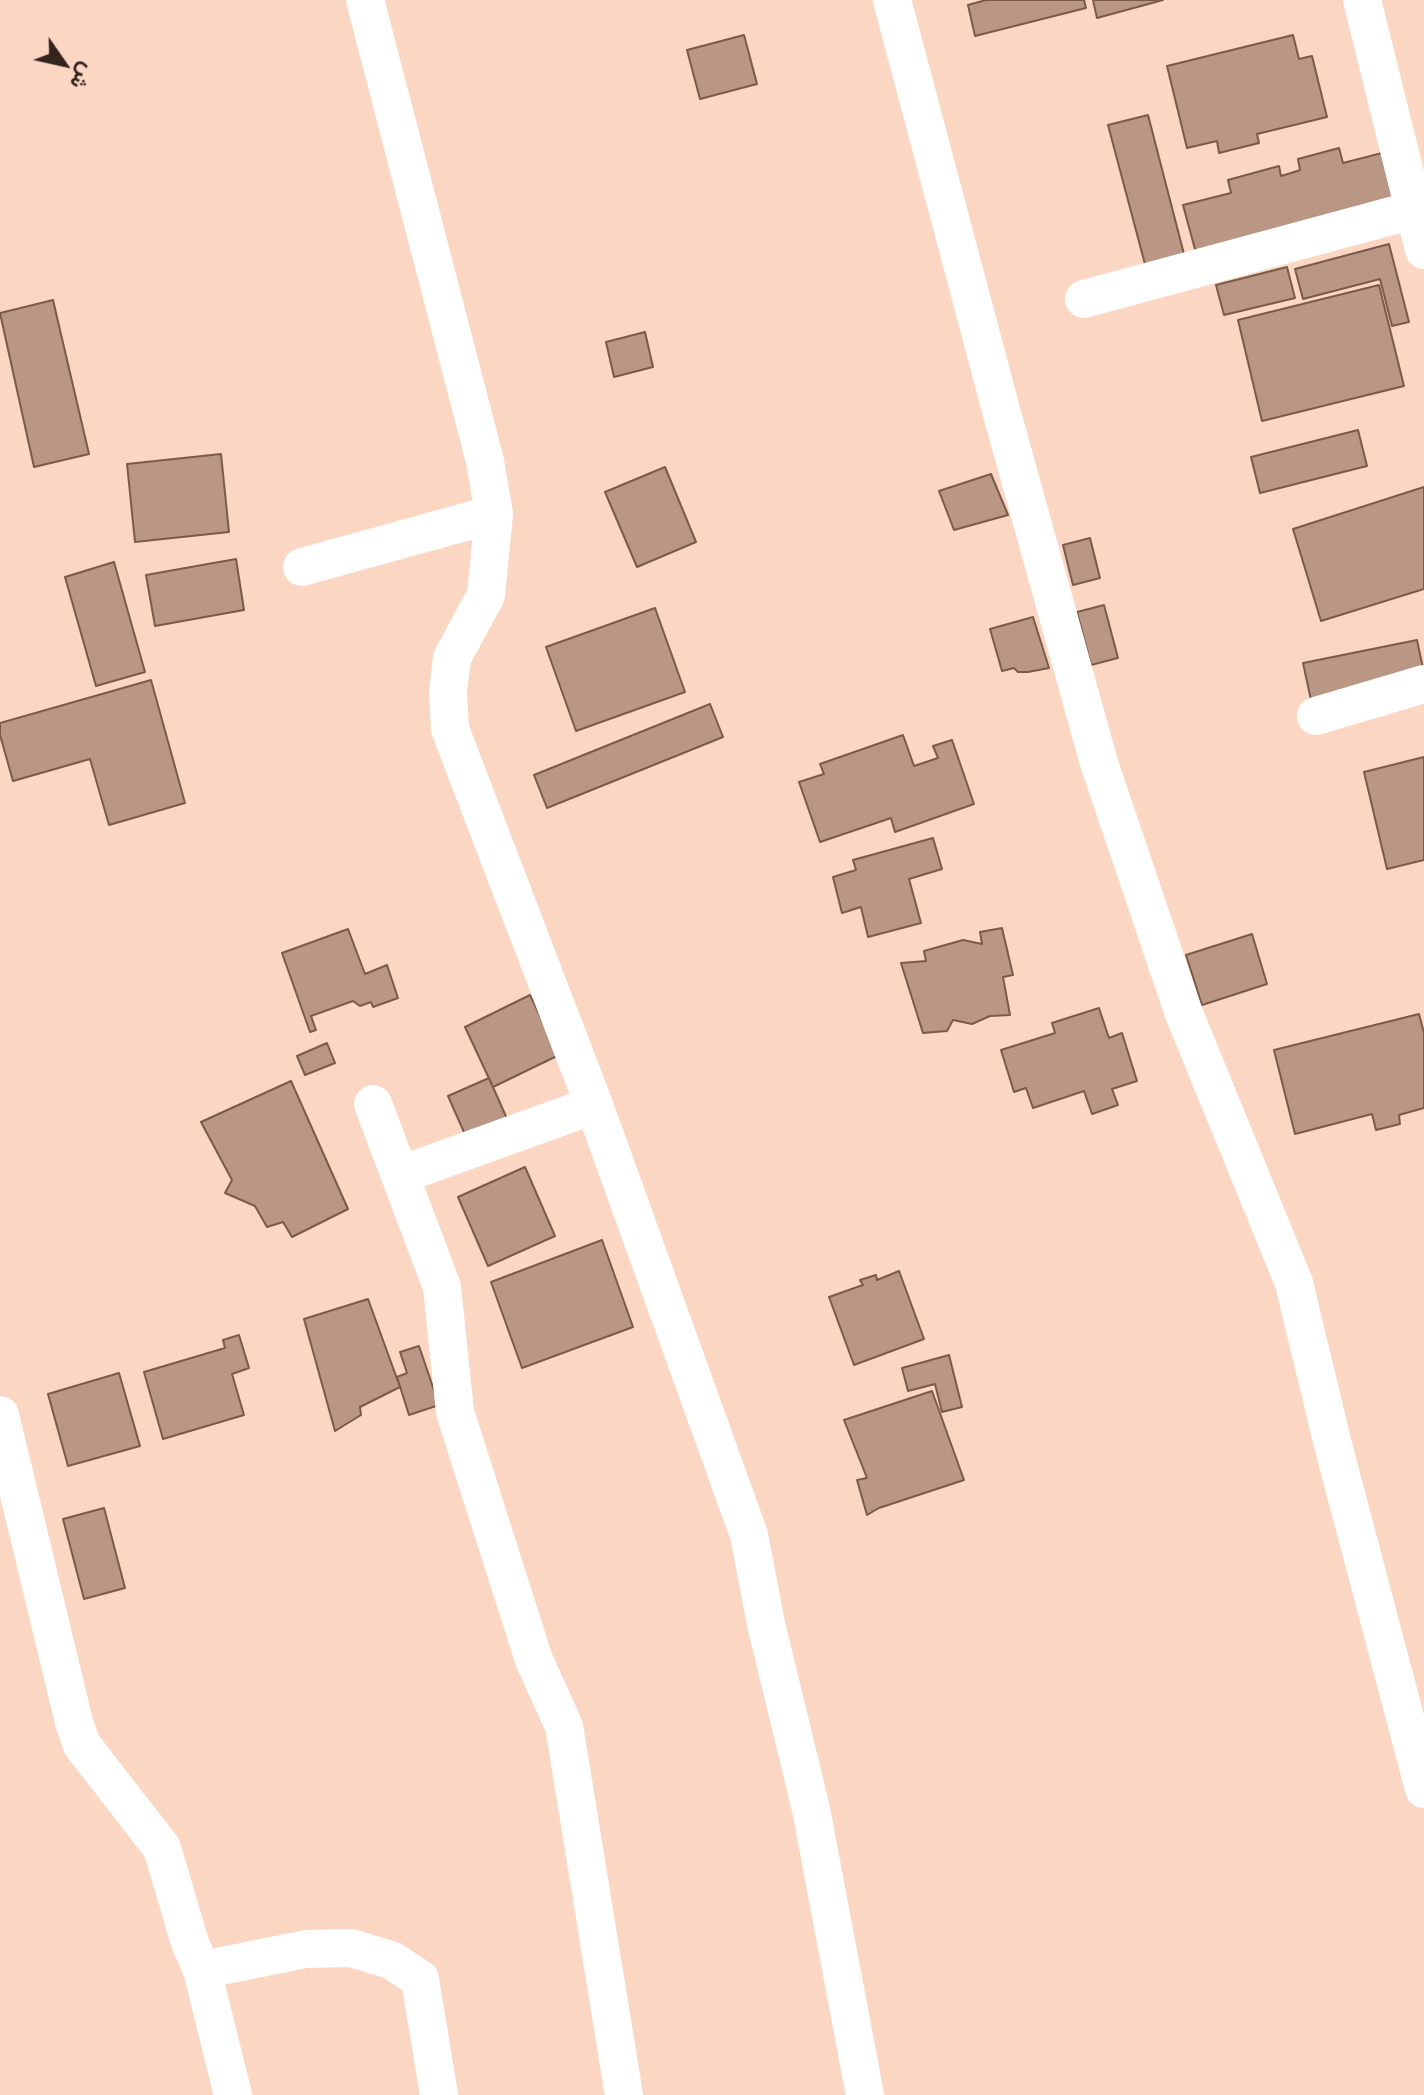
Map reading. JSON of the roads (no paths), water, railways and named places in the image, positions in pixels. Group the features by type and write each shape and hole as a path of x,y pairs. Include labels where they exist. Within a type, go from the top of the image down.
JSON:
{"street":[{"path":"365,0 481,447 494,514 486,595 452,658 448,692 450,729 594,1105 749,1535 766,1624 811,1809 865,2095"},
{"path":"892,0 1099,763 1183,1011 1294,1283 1333,1445 1424,1789"},
{"path":"1362,0 1419,208 1424,250"},
{"path":"1084,299 1419,208"},
{"path":"302,567 494,514"},
{"path":"1316,716 1424,684"},
{"path":"373,1104 442,1287 455,1412 534,1660 564,1726 624,2095"},
{"path":"400,1175 594,1105"},
{"path":"0,1415 11,1502 74,1722 82,1745 162,1848 190,1943 202,1970 233,2095"},
{"path":"202,1970 306,1949 351,1948 391,1960 420,1979 439,2095"}]}
